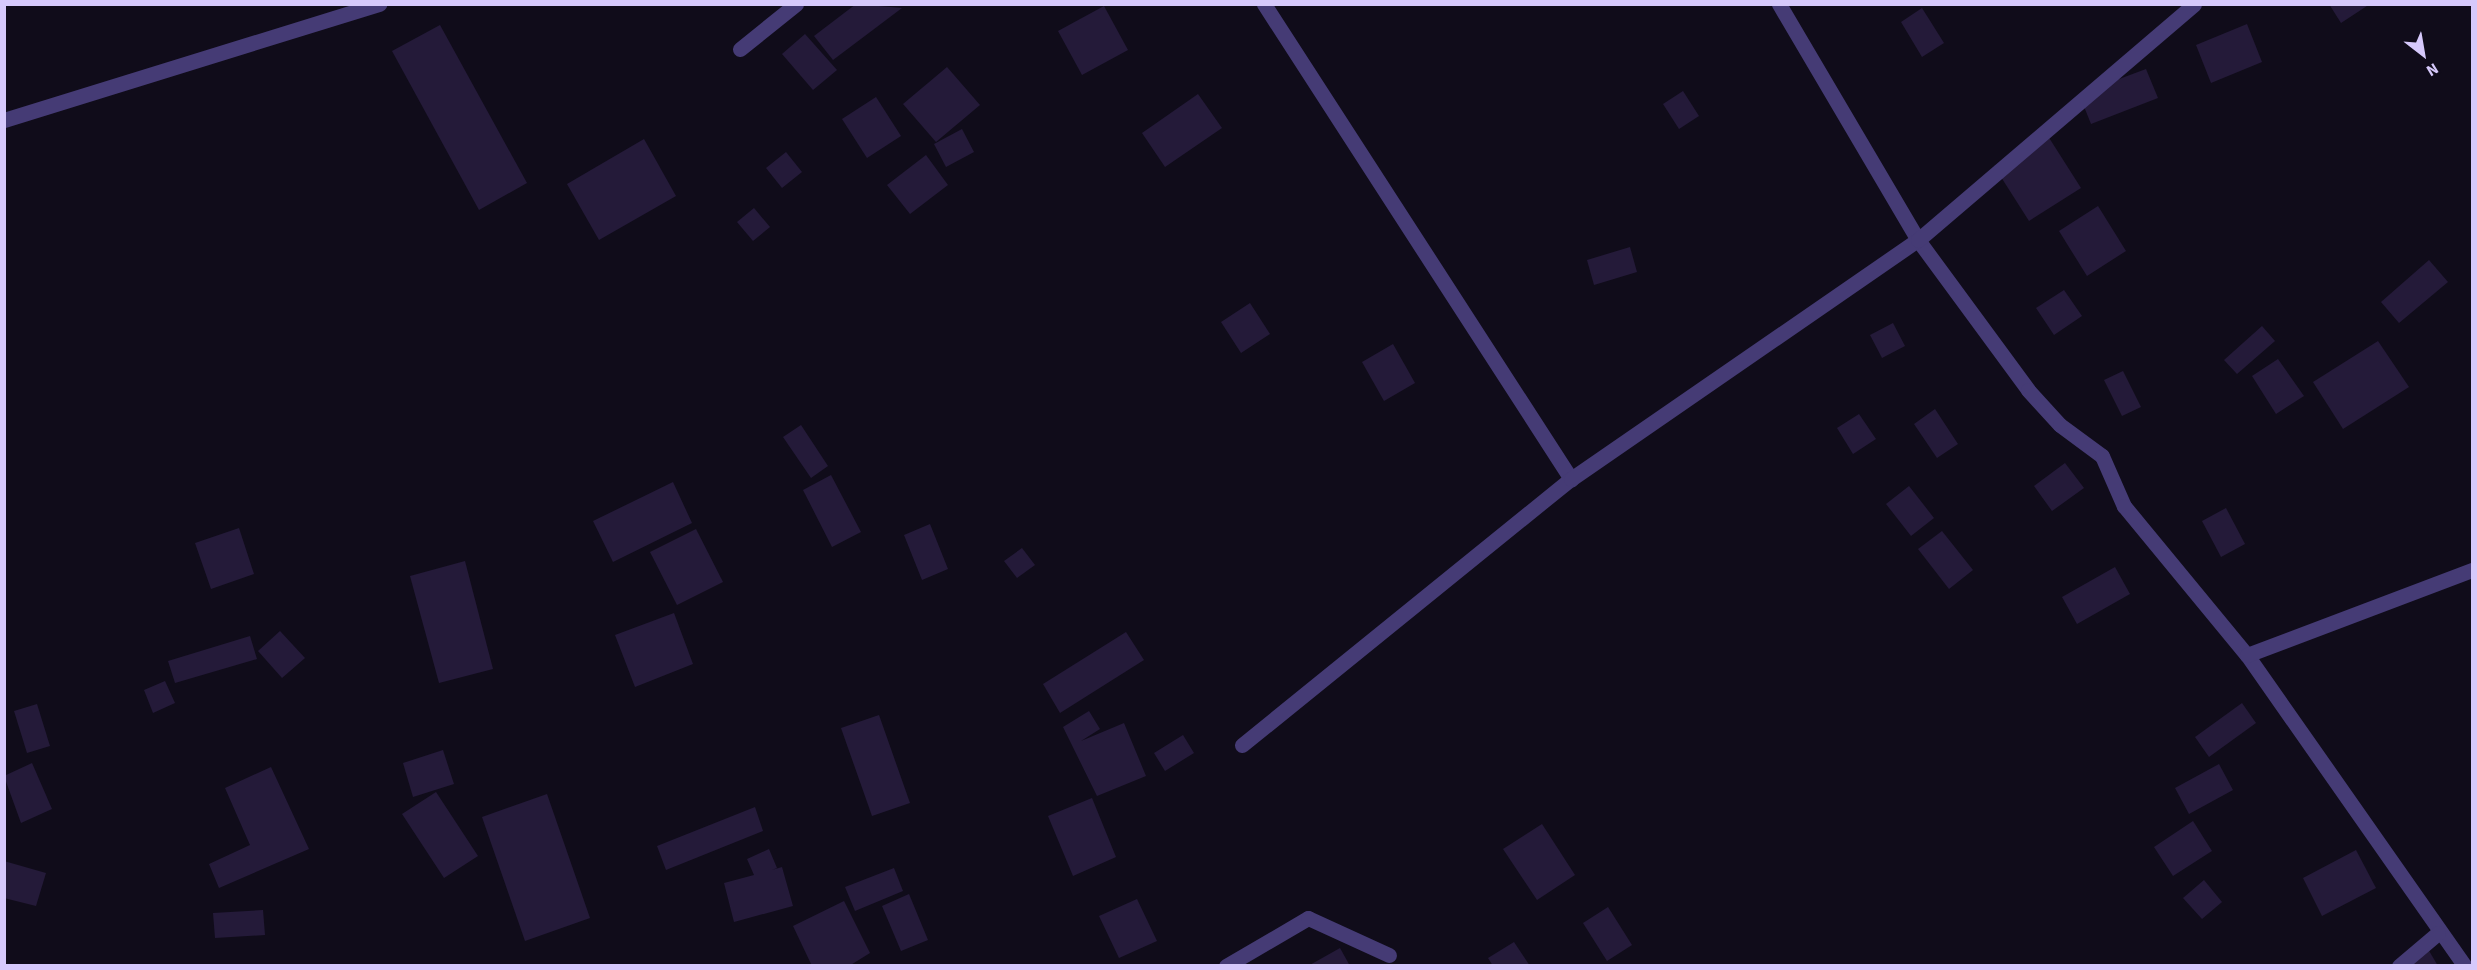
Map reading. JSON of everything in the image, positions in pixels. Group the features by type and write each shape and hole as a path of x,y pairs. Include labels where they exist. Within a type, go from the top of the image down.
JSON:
{"street":[{"path":"4,120 379,4"},
{"path":"740,49 796,4"},
{"path":"1264,4 1570,479"},
{"path":"1779,4 1918,240 2028,390 2060,424 2102,456 2124,506 2247,655 2438,933 2465,966"},
{"path":"1242,745 1570,479 1918,240 2194,4"},
{"path":"2247,655 2472,570"},
{"path":"1226,966 1308,918 1389,956"},
{"path":"2398,966 2438,933"}],"building":[{"path":"856,4 902,8 833,60 814,36"},
{"path":"2329,4 2370,4 2341,23"},
{"path":"1104,6 1128,50 1082,75 1058,31"},
{"path":"1922,8 1944,43 1922,57 1901,22"},
{"path":"2247,24 2262,62 2211,83 2196,45"},
{"path":"440,25 527,183 479,210 392,51"},
{"path":"805,34 837,70 813,90 782,54"},
{"path":"947,67 980,105 936,142 903,104"},
{"path":"2146,69 2158,98 2091,124 2079,94"},
{"path":"1683,91 1699,116 1679,129 1663,104"},
{"path":"1198,94 1222,128 1165,167 1142,133"},
{"path":"876,97 901,136 867,158 842,119"},
{"path":"962,129 974,152 946,167 934,144"},
{"path":"2046,133 2081,188 2029,221 1994,166"},
{"path":"644,139 676,196 599,240 567,184"},
{"path":"786,152 802,172 782,188 766,168"},
{"path":"926,155 948,185 910,214 887,185"},
{"path":"2098,206 2126,251 2087,276 2059,231"},
{"path":"754,208 770,227 753,241 737,222"},
{"path":"1630,247 1637,272 1594,285 1587,260"},
{"path":"2429,260 2448,282 2399,323 2381,302"},
{"path":"2064,290 2082,316 2054,335 2036,308"},
{"path":"1250,303 1270,334 1241,353 1221,322"},
{"path":"1893,323 1905,346 1882,358 1870,335"},
{"path":"2262,326 2275,341 2237,374 2224,360"},
{"path":"2378,341 2409,387 2343,429 2313,382"},
{"path":"1393,344 1415,383 1384,401 1362,362"},
{"path":"2278,359 2304,396 2276,414 2252,376"},
{"path":"2123,371 2141,407 2122,416 2104,380"},
{"path":"1935,409 1958,444 1937,458 1914,424"},
{"path":"1859,414 1876,439 1853,454 1837,428"},
{"path":"801,425 828,466 811,478 783,437"},
{"path":"2065,463 2084,488 2052,511 2034,486"},
{"path":"831,475 861,532 832,547 803,490"},
{"path":"673,482 692,523 613,562 593,521"},
{"path":"1909,486 1934,518 1911,536 1886,504"},
{"path":"2226,508 2245,544 2221,557 2202,521"},
{"path":"930,524 948,569 922,580 904,535"},
{"path":"239,528 254,574 211,589 195,543"},
{"path":"696,529 723,582 677,605 650,552"},
{"path":"1942,531 1973,570 1949,589 1918,549"},
{"path":"1022,548 1035,565 1017,578 1004,561"},
{"path":"465,561 493,669 439,683 410,576"},
{"path":"2115,567 2130,594 2077,624 2062,597"},
{"path":"674,613 693,664 635,687 615,635"},
{"path":"280,631 305,658 282,678 258,651"},
{"path":"1126,632 1144,660 1060,713 1043,684"},
{"path":"250,636 257,659 175,683 168,661"},
{"path":"165,681 175,703 153,713 144,690"},
{"path":"2242,703 2256,723 2209,757 2195,737"},
{"path":"37,704 50,746 27,753 14,711"},
{"path":"1089,711 1100,729 1081,741 1124,723 1146,776 1097,796 1063,727"},
{"path":"879,715 910,803 872,816 841,728"},
{"path":"1183,735 1194,753 1165,771 1154,753"},
{"path":"443,750 454,784 413,797 403,763"},
{"path":"32,763 52,809 21,823 4,776"},
{"path":"2219,764 2233,790 2189,814 2175,788"},
{"path":"271,767 309,849 219,888 209,864 250,845 225,788"},
{"path":"436,792 478,856 444,878 402,814"},
{"path":"547,794 590,918 525,941 482,817"},
{"path":"1092,798 1116,857 1073,876 1048,816"},
{"path":"755,807 763,831 666,870 657,846"},
{"path":"2193,821 2212,851 2173,876 2154,847"},
{"path":"1542,824 1575,875 1537,900 1503,849"},
{"path":"769,849 777,868 772,870 782,867 793,906 734,922 724,883 754,875 747,859"},
{"path":"2356,850 2376,888 2322,916 2303,878"},
{"path":"4,861 46,873 36,906 4,898"},
{"path":"894,868 903,891 855,911 845,887"},
{"path":"2204,880 2222,902 2202,919 2183,898"},
{"path":"909,894 928,940 901,951 882,906"},
{"path":"1137,899 1157,941 1119,958 1099,916"},
{"path":"844,901 870,953 849,966 812,966 793,926"},
{"path":"1608,907 1632,945 1607,961 1583,923"},
{"path":"263,910 265,935 215,938 213,913"},
{"path":"1514,942 1530,966 1493,966 1488,958"},
{"path":"1340,948 1350,966 1308,966"},
{"path":"2428,949 2438,966 2400,966"}]}
